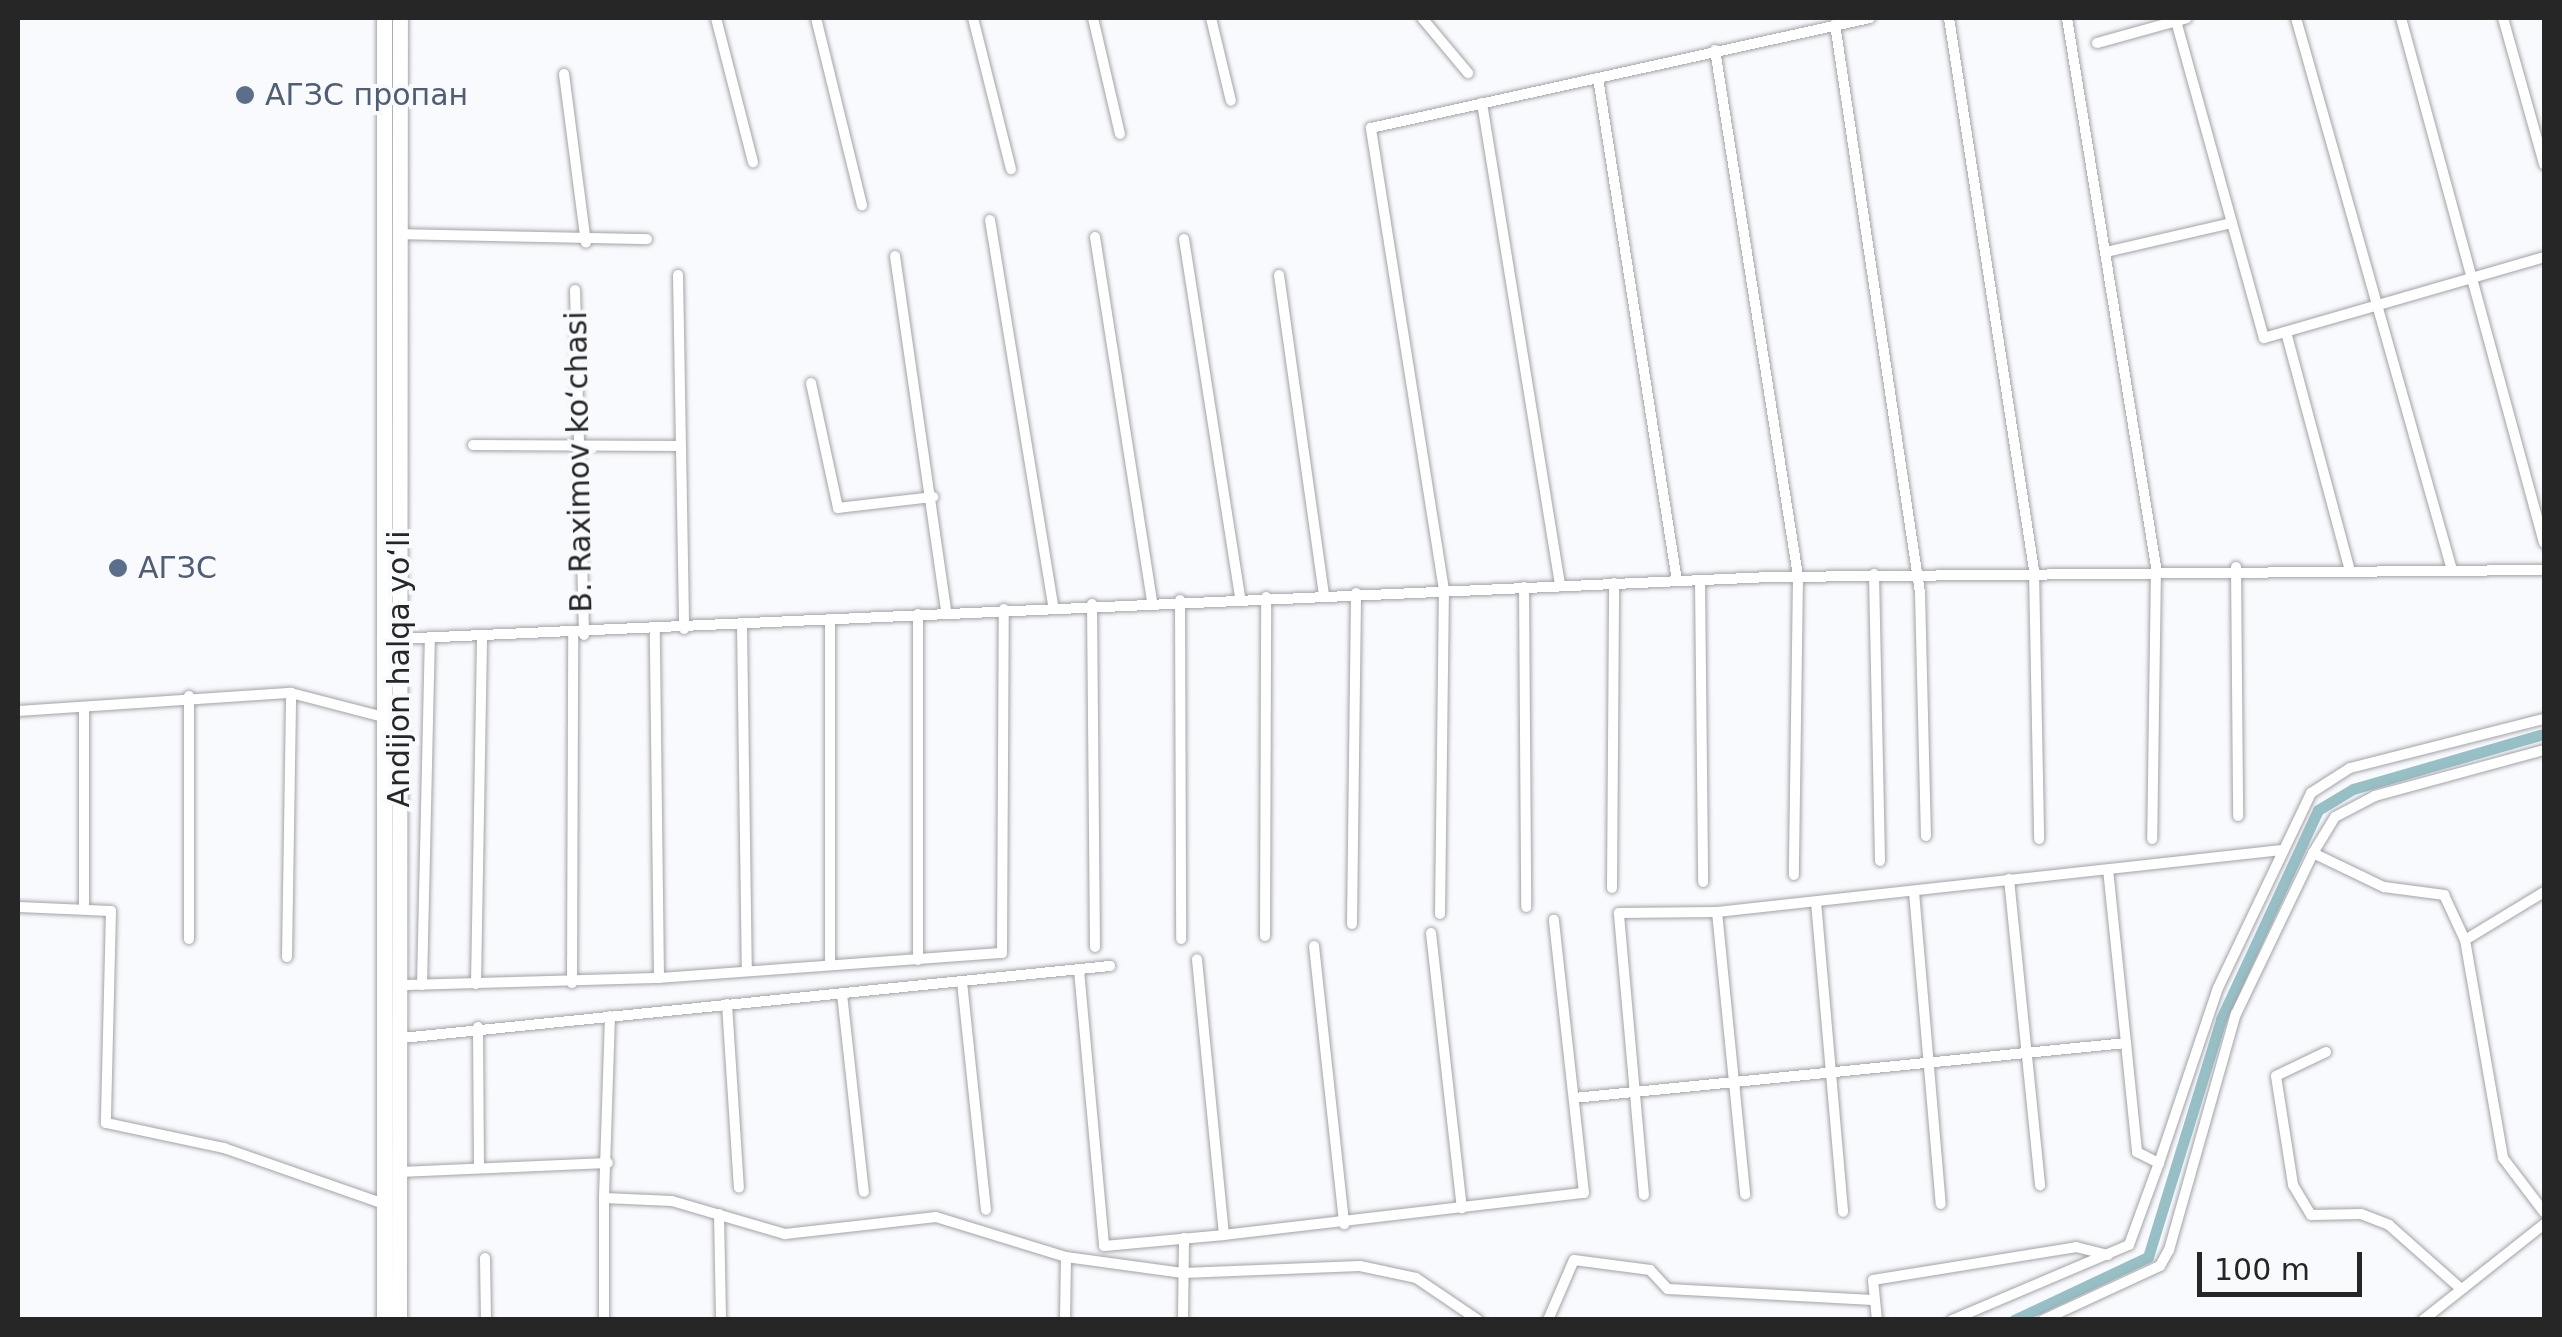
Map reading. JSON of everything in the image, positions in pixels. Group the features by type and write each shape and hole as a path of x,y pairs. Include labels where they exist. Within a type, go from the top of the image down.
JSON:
{"highway":[{"name":"Andijon halqa yo‘li","path":"384,18 391,640 402,985 399,1320"},
{"name":"Andijon halqa yo‘li","path":"384,1320 383,717 391,640 400,18"}],"street":[{"path":"716,18 753,162"},
{"path":"816,18 862,205"},
{"path":"973,18 1012,170"},
{"path":"1094,18 1120,134"},
{"path":"1211,18 1232,102"},
{"path":"1422,18 1468,73"},
{"path":"1440,914 1444,590 1371,128 1870,18"},
{"path":"1949,18 2034,570 2039,840"},
{"path":"2067,18 2156,568 2152,838"},
{"path":"2296,18 2452,570"},
{"path":"2401,18 2544,542"},
{"path":"2503,18 2544,164"},
{"path":"2097,43 2181,19 2264,338 2544,257"},
{"path":"1835,24 1916,573 1926,836"},
{"path":"1715,50 1798,576 1794,875"},
{"path":"564,74 586,243"},
{"path":"1598,78 1677,580"},
{"path":"1482,103 1560,585"},
{"path":"990,220 1053,605"},
{"path":"2106,252 2232,223"},
{"path":"398,234 586,243 647,238"},
{"path":"1095,237 1152,601"},
{"path":"1184,240 1240,598"},
{"path":"895,256 933,497 946,612"},
{"path":"678,275 684,629"},
{"path":"1279,275 1324,594"},
{"name":"B. Raximov koʻchasi","path":"572,983 580,446 575,290"},
{"path":"2286,332 2349,567"},
{"path":"810,383 838,508 933,497"},
{"path":"474,445 680,446"},
{"path":"391,640 655,631 1053,605 1798,576 2236,567 2544,570"},
{"path":"2236,567 2238,816"},
{"path":"1874,574 1880,861"},
{"path":"1700,580 1703,882"},
{"path":"1612,888 1614,583"},
{"path":"1524,587 1526,907"},
{"path":"1352,924 1356,593"},
{"path":"1265,936 1266,597"},
{"path":"1180,600 1182,939"},
{"path":"1092,604 1095,947"},
{"path":"402,985 572,983 997,956 1006,939 1004,608"},
{"path":"918,614 918,960"},
{"path":"830,620 830,965"},
{"path":"742,625 747,970"},
{"path":"655,631 659,978"},
{"path":"476,984 482,638"},
{"path":"422,985 430,639"},
{"path":"18,711 189,696 291,694 383,717"},
{"path":"287,957 291,694"},
{"path":"188,938 189,696"},
{"path":"84,706 84,904"},
{"path":"1952,1320 2108,1255 2142,1228 2159,1163 2218,988 2311,792 2350,768 2544,719"},
{"path":"2043,1320 2160,1266 2169,1250 2236,1014 2312,853 2335,817 2374,796 2544,750"},
{"path":"1644,1195 1620,913 1717,912 2282,850"},
{"path":"2312,853 2384,887 2444,896 2465,940 2504,1158 2544,1212"},
{"path":"2108,870 2137,1152 2159,1163"},
{"path":"2009,879 2040,1185"},
{"path":"1914,892 1942,1204"},
{"path":"2465,940 2544,892"},
{"path":"1816,902 1843,1212"},
{"path":"18,907 84,904 111,911 114,923 106,1122 224,1148 384,1204"},
{"path":"1717,912 1745,1195"},
{"path":"1079,970 1104,1246 1344,1224 1584,1193 1554,920"},
{"path":"1430,933 1462,1208"},
{"path":"1314,946 1344,1224"},
{"path":"1197,958 1224,1235"},
{"path":"402,1038 478,1027 1110,966"},
{"path":"962,982 986,1210"},
{"path":"842,994 864,1192"},
{"path":"727,1004 739,1188"},
{"path":"604,1320 610,1016"},
{"path":"478,1027 479,1168"},
{"path":"1574,1098 2126,1043"},
{"path":"2326,1052 2276,1076 2293,1185 2311,1215 2360,1214 2389,1225 2460,1288"},
{"path":"399,1172 608,1163"},
{"path":"604,1198 719,1214 785,1234 936,1217 1066,1258 1183,1272 1360,1266 1416,1278 1478,1320"},
{"path":"719,1214 721,1320"},
{"path":"2423,1320 2544,1224"},
{"path":"1183,1320 1184,1238"},
{"path":"1877,1320 1873,1280 2076,1247 2108,1255"},
{"path":"485,1258 486,1320"},
{"path":"1065,1320 1066,1258"},
{"path":"1548,1320 1574,1260 1650,1270 1668,1289 1872,1300"}],"waterway":[{"path":"2014,1320 2148,1257 2221,1019 2318,810 2353,789 2544,734"}],"place":[{"name":"АГЗС пропан","path":"245,95"},
{"name":"АГЗС","path":"118,568"}]}
